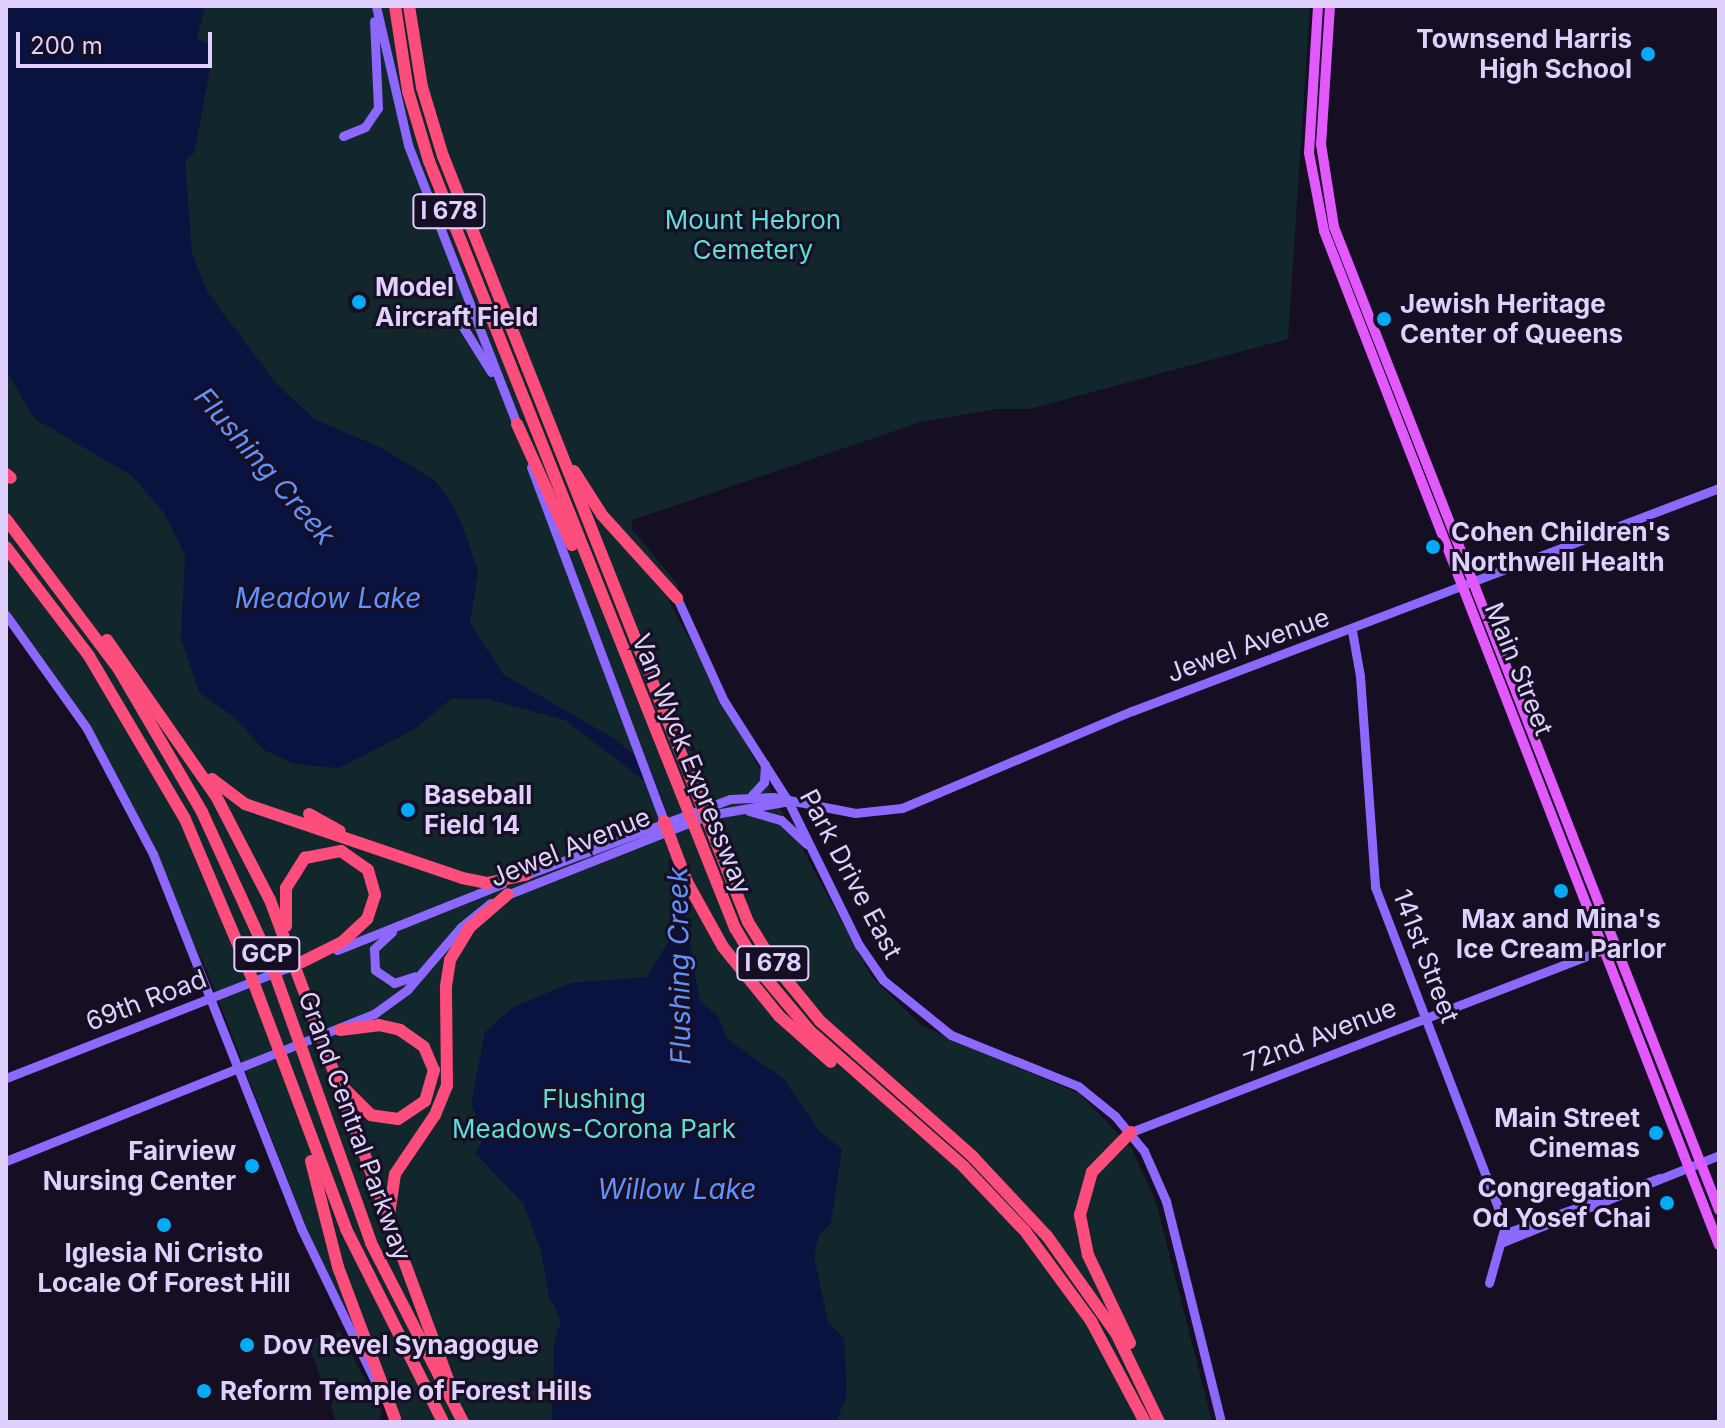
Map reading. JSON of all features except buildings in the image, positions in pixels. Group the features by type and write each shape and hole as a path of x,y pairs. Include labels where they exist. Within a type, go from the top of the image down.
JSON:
{"highway":[{"name":"Van Wyck Expressway","path":"395,6 408,91 429,161 719,895 753,960 810,1031 977,1179 1036,1245 1091,1321 1145,1422"},
{"name":"Van Wyck Expressway","path":"409,6 415,52 443,156 726,873 766,952 820,1021 973,1157 1041,1229 1116,1333 1159,1422"},
{"path":"415,52 417,6"},
{"path":"540,403 596,508 677,598"},
{"path":"517,424 647,713"},
{"name":"Grand Central Parkway","path":"6,519 48,571 150,718 224,854 276,975 366,1232 464,1422"},
{"name":"Grand Central Parkway","path":"6,547 89,656 169,788 223,906 355,1251 443,1422"},
{"path":"48,571 127,663 181,741 245,847 298,959"},
{"path":"181,741 231,797 474,881 526,875"},
{"path":"309,814 363,845"},
{"path":"665,826 699,907 746,978 809,1044 884,1098"},
{"path":"298,959 346,939 372,912 373,882 354,857 317,852 293,871 284,912 298,959 331,1061 390,1230 464,1422"},
{"path":"390,1230 393,1179 435,1115 447,1086 446,986 450,960 470,927 508,894"},
{"path":"331,1061 353,1101 378,1118 413,1113 432,1086 431,1058 409,1035 379,1025 340,1030"},
{"path":"291,1084 338,1267 396,1420"},
{"path":"1131,1132 1092,1172 1080,1224 1088,1255 1168,1422"}],"main road":[{"name":"Main Street","path":"1318,6 1309,153 1315,201 1695,1164 1719,1245"},
{"name":"Main Street","path":"1330,6 1321,144 1324,190 1334,227 1469,586"},
{"name":"Main Street","path":"1695,1164 1719,1210"}],"street":[{"path":"343,136 365,127 378,108 375,6"},
{"path":"375,6 388,76 411,153 517,424 665,826"},
{"path":"463,327 505,395"},
{"name":"Jewel Avenue","path":"6,1161 340,1030 397,999 471,917 508,894 606,855 721,801 749,796 855,813 902,808 1132,711 1352,631 1719,488"},
{"name":"Park Drive East","path":"677,598 724,701 788,801 859,945 909,1006 963,1041 1065,1078 1131,1132 1166,1201 1221,1422"},
{"path":"6,615 105,759 153,854 213,997 301,1228 396,1420"},
{"name":"141st Street","path":"1352,631 1360,672 1373,875 1504,1238"},
{"path":"749,796 763,785 765,764"},
{"name":"Jewel Avenue","path":"298,959 404,924 589,851 665,826 725,811 788,801"},
{"path":"725,811 757,811 781,820 819,859"},
{"path":"404,924 376,946 372,958 379,976 403,983 433,961"},
{"name":"72nd Avenue","path":"1131,1132 1610,946"},
{"name":"69th Road","path":"6,1078 237,988 298,959"},
{"path":"1489,1283 1504,1238 1719,1155"}],"green space":[{"name":"Flushing Meadows-Corona Park","path":"6,6 1310,6 1288,339 1030,409 995,409 921,422 632,520 632,529 679,586 669,601 871,976 922,1026 1080,1094 1131,1147 1156,1202 1212,1422 398,1422 306,1227 207,971 109,767 6,615"},
{"path":"340,1332 382,1412 379,1422 336,1422 331,1405 336,1396 329,1383 323,1384 306,1339"}],"water":[{"path":"6,6 205,6 197,38 211,46 211,64 194,153 185,160 192,254 208,293 274,381 314,419 382,448 435,481 446,495 461,521 478,572 470,623 504,675 613,738 649,766 686,863 684,910 700,1001 718,1016 727,1039 784,1079 820,1132 842,1149 831,1223 819,1235 814,1256 828,1322 844,1339 847,1395 836,1422 552,1422 554,1344 561,1320 549,1296 541,1252 523,1203 475,1153 485,1138 471,1104 485,1032 512,1008 570,983 647,977 672,936 675,862 645,781 565,720 487,699 452,698 415,729 339,768 295,764 264,750 236,719 199,692 181,638 185,555 164,513 132,476 35,419 6,371"}],"place":[{"name":"Townsend Harris High School","path":"1648,54"},
{"name":"Model Aircraft Field","path":"359,302"},
{"name":"Jewish Heritage Center of Queens","path":"1384,319"},
{"name":"Cohen Children's Northwell Health","path":"1433,547"},
{"name":"Baseball Field 14","path":"408,810"},
{"name":"Max and Mina's Ice Cream Parlor","path":"1561,891"},
{"name":"Main Street Cinemas","path":"1656,1133"},
{"name":"Fairview Nursing Center","path":"252,1166"},
{"name":"Congregation Od Yosef Chai","path":"1667,1203"},
{"name":"Iglesia Ni Cristo Locale Of Forest Hill","path":"164,1225"},
{"name":"Dov Revel Synagogue","path":"247,1345"},
{"name":"Reform Temple of Forest Hills","path":"204,1391"}],"park label":[{"name":"Mount Hebron Cemetery","path":"753,235"}],"water label":[{"name":"Flushing Creek","path":"265,466"},
{"name":"Meadow Lake","path":"328,598"},
{"name":"Flushing Creek","path":"679,966"},
{"name":"Willow Lake","path":"677,1189"}]}
